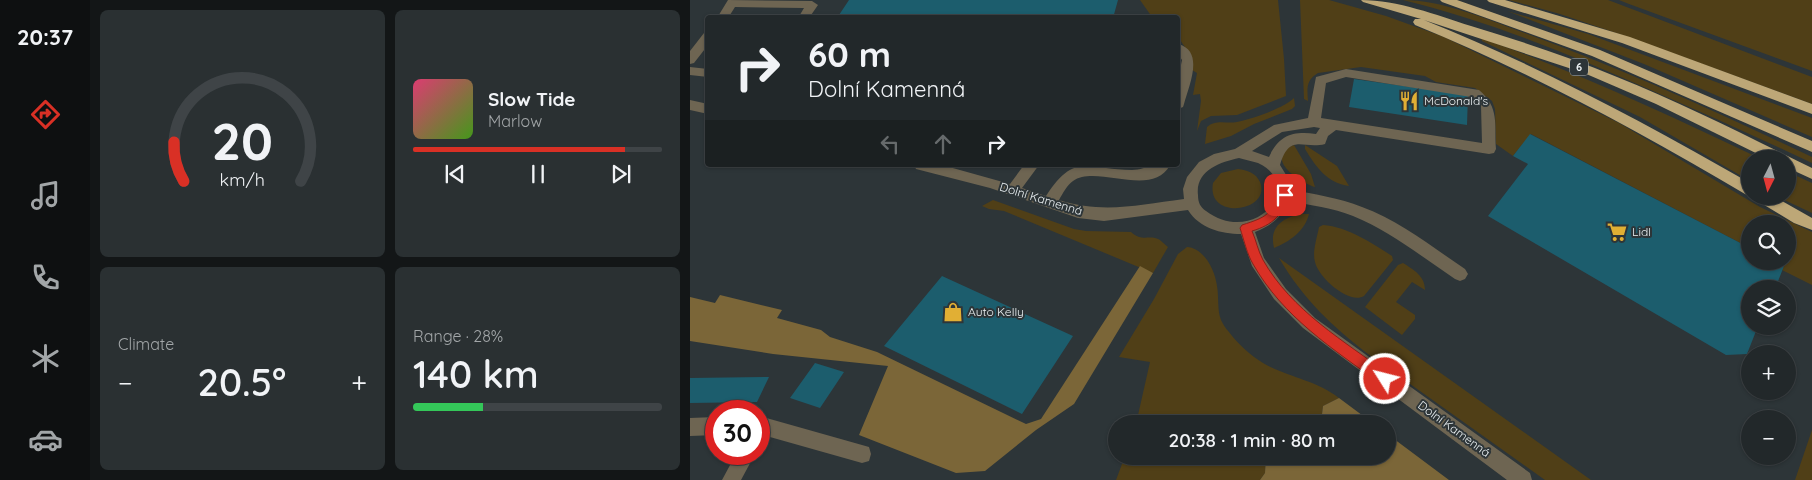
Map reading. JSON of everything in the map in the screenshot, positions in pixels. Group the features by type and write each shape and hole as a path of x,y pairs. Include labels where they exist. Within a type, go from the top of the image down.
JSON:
{"highway":[{"path":"1356,0 1468,42 1606,108 1741,185"},
{"name":"6","path":"1367,0 1442,20 1589,71 1706,122 1763,150"},
{"name":"6","path":"1446,0 1596,52 1812,148"},
{"path":"1493,0 1626,40 1812,109"},
{"path":"1796,166 1812,174"},
{"path":"1776,205 1799,219 1812,224"}],"street":[{"path":"724,15 732,3 812,5 805,15"},
{"path":"690,60 705,40"},
{"path":"1180,50 1187,55 1188,60 1180,95"},
{"path":"690,71 705,73"},
{"path":"1238,153 1279,128 1314,122 1488,149 1487,106 1481,97 1470,92 1346,73 1320,80 1314,122"},
{"path":"690,105 705,108"},
{"path":"1273,165 1278,148 1287,141 1300,137 1320,140 1322,132 1333,125"},
{"path":"1238,153 1257,157 1273,165 1284,183 1285,195 1281,206 1272,216 1260,224 1246,228 1229,228 1213,224 1201,216 1192,204 1190,191 1192,179 1200,168 1212,159 1226,154 1238,153"},
{"name":"Dolní Kamenná","path":"928,167 1013,190 1078,212 1104,215 1192,204"},
{"path":"1013,190 1030,167"},
{"path":"1049,203 1068,177 1075,173 1140,176 1161,167"},
{"path":"1285,195 1321,201 1359,212 1391,229 1460,274"},
{"name":"Dolní Kamenná","path":"1246,228 1258,261 1280,294 1309,323 1523,480"},
{"path":"690,427 705,426"},
{"path":"770,430 862,454"},
{"path":"732,480 740,465"}],"shaded area":[{"path":"1140,0 1278,0 1286,96 1237,115 1211,116 1201,121 1197,131 1201,101 1200,94 1193,95 1197,73 1192,70 1192,60 1180,39 1180,15 1151,15"},
{"path":"1300,0 1329,0 1386,16 1444,37 1619,123 1741,196 1741,205 1757,205 1777,215 1741,215 1741,243 1531,134 1513,156 1496,144 1495,109 1492,101 1475,88 1436,82 1425,76 1361,67 1318,73 1309,82 1308,101 1304,99"},
{"path":"1403,0 1447,6 1556,45 1630,75 1812,157 1812,163 1796,156 1796,150 1784,150 1693,108 1561,52 1435,8"},
{"path":"1509,0 1608,0 1812,77 1812,104 1631,38 1560,14"},
{"path":"1619,0 1812,0 1812,71 1629,4"},
{"path":"1507,11 1588,34 1812,118 1812,137 1644,64"},
{"path":"1481,38 1588,80 1742,150 1741,176 1640,117 1482,41"},
{"path":"1294,98 1295,106 1292,109 1254,124 1231,136 1205,144 1207,127 1210,125 1218,122 1237,122 1251,118 1276,109"},
{"path":"1294,145 1311,174 1315,187 1297,178 1283,163 1284,151"},
{"path":"1305,145 1337,166 1349,186 1328,178 1309,156"},
{"path":"1238,169 1248,171 1256,176 1260,182 1261,192 1257,200 1249,206 1228,207 1219,203 1214,195 1213,183 1221,173"},
{"path":"1796,176 1812,183 1812,213 1795,205"},
{"path":"993,200 1074,229 1131,232 1138,237 1158,239 1168,247 1153,273 1004,211 982,206"},
{"path":"1309,214 1304,226 1291,239 1274,248 1273,234 1275,229 1288,218"},
{"path":"1796,224 1812,232 1812,285 1782,270 1796,270"},
{"path":"1323,225 1351,232 1392,256 1393,260 1364,296 1358,298 1350,297 1343,293 1328,282 1317,268 1314,249 1319,227"},
{"path":"1187,247 1193,248 1199,251 1208,261 1214,273 1217,286 1221,320 1240,345 1254,357 1272,368 1321,387 1339,398 1323,406 1322,415 1138,415 1150,362 1119,357 1154,299 1178,254"},
{"path":"1279,258 1591,480 1545,480 1355,344 1308,299"},
{"path":"1403,263 1421,277 1425,290 1412,282 1396,302 1415,315 1415,319 1402,335 1365,307 1398,265"},
{"path":"1140,266 1153,273 1074,404 1036,430 985,471 956,473 859,435 888,366 773,354 690,341 690,297 715,303 720,295 782,310 777,318 821,330 830,337 877,352 1026,424 1041,419"},
{"path":"1339,398 1362,415 1322,415 1323,406"},
{"path":"1812,430 1812,480 1795,480"},
{"path":"1396,440 1449,480 1260,480 1265,473 1265,465 1396,465"},
{"path":"1122,465 1265,465 1265,473 1260,480 1116,480"}],"building":[{"path":"849,0 1118,0 1114,15 839,15"},
{"name":"McDonald's","path":"1354,79 1468,95 1467,125 1349,107"},
{"name":"Lidl","path":"1530,134 1741,243 1741,270 1782,270 1779,280 1741,280 1741,335 1754,335 1751,345 1741,345 1741,354 1726,355 1488,216 1528,164 1513,156"},
{"path":"942,276 1073,336 1022,414 884,346"},
{"path":"815,363 844,372 820,408 790,398"},
{"path":"769,377 758,400 705,400 705,403 690,403 690,378"}],"place":[{"name":"McDonald's","path":"1409,101"},
{"name":"Lidl","path":"1617,232"},
{"name":"Auto Kelly","path":"953,312"}],"route":[{"path":"1285,195 1281,206 1272,216 1260,224 1246,228 1258,261 1280,294 1309,323 1385,379"}]}
